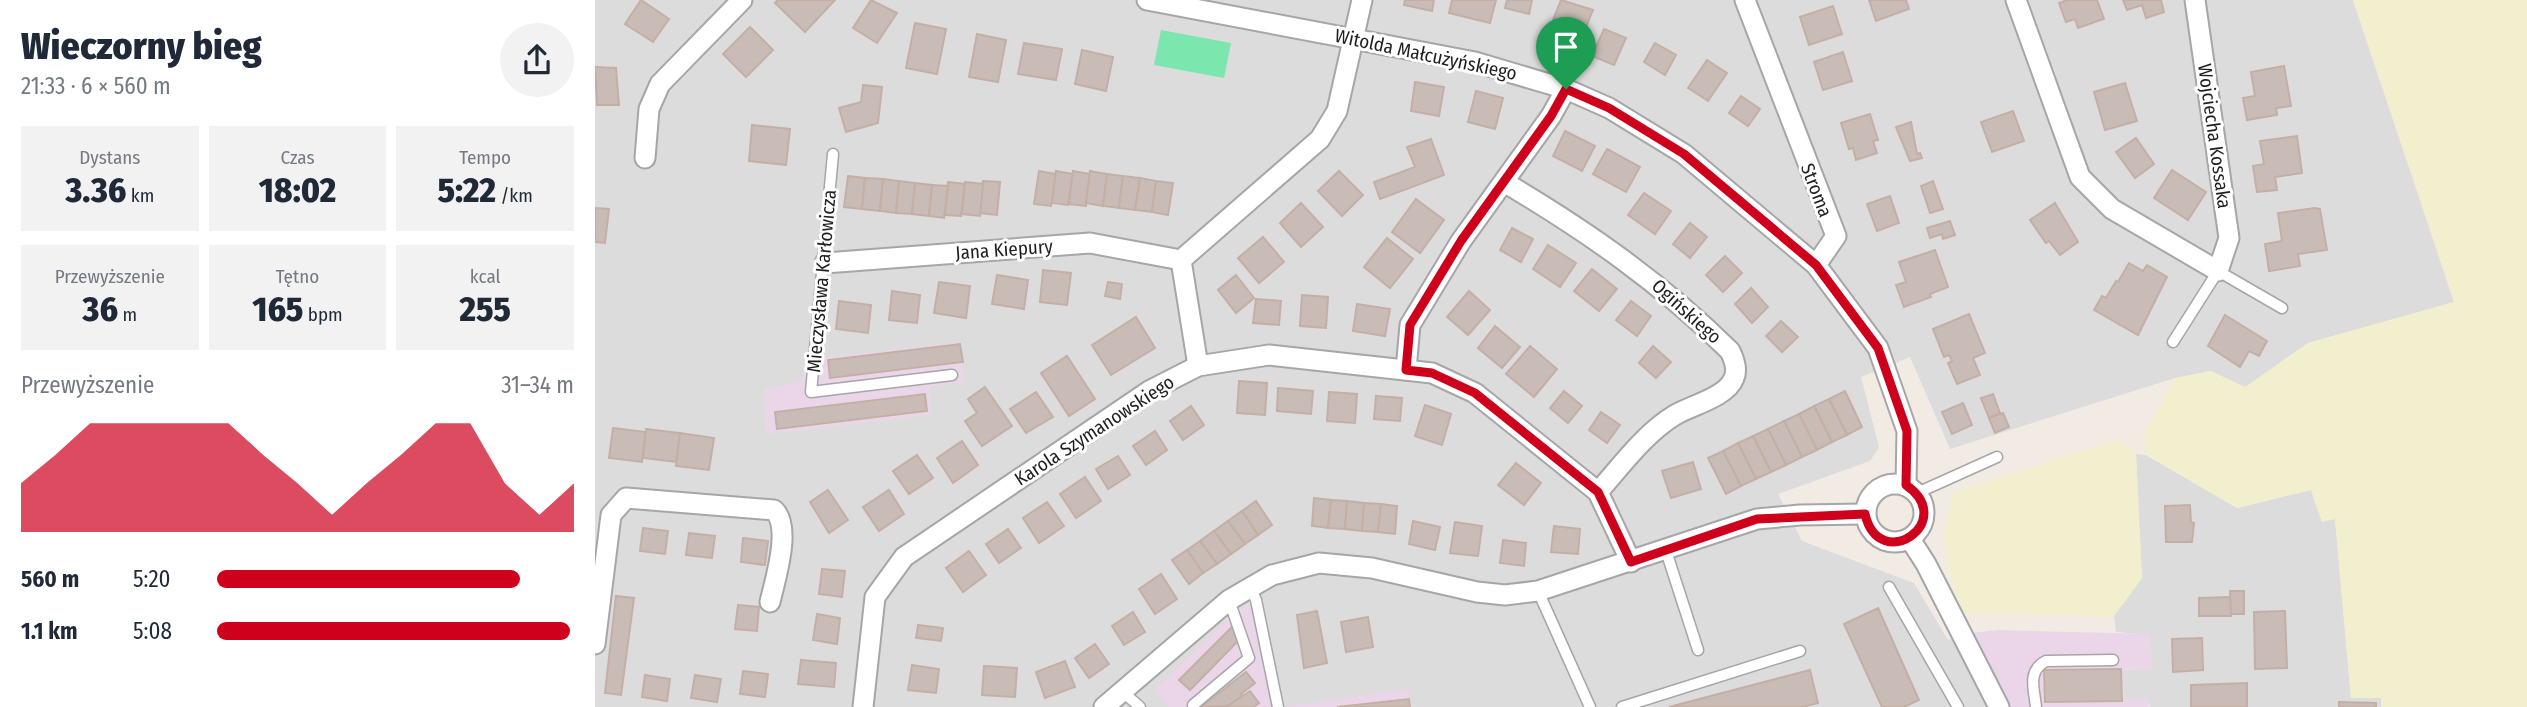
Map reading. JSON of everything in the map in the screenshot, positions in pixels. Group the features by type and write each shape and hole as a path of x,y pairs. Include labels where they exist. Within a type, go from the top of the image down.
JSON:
{"street":[{"path":"645,158 649,108 660,85 742,0"},
{"name":"Witolda Małcużyńskiego","path":"1147,0 1475,62 1566,89 1609,108 1684,154 1816,265"},
{"path":"1198,366 1181,260 1320,139 1336,111 1362,0"},
{"name":"Stroma","path":"1745,0 1836,236 1816,265"},
{"path":"2016,0 2080,177 2112,209 2218,271"},
{"name":"Wojciecha Kossaka","path":"2195,0 2229,238 2218,271"},
{"path":"1406,370 1410,325 1461,241 1566,89"},
{"name":"Ogińskiego","path":"1504,182 1581,228 1646,274 1730,351 1735,363 1734,378 1725,389 1674,416 1655,430 1598,492"},
{"name":"Jana Kiepury","path":"825,263 1090,243 1181,260"},
{"path":"1816,265 1878,348 1907,431 1912,489 1923,504 1924,517 1919,529 1910,538 1891,542 1881,539 1873,533 1865,514 1873,492 1895,483 1912,489"},
{"name":"Karola Szymanowskiego","path":"863,707 875,597 904,557 1149,391 1198,366 1269,355 1432,373 1475,393 1598,492 1631,562"},
{"path":"595,644 611,515 626,498 774,510 783,523 778,571 770,602"},
{"path":"1104,707 1229,600 1250,586 1295,567 1343,563 1478,592 1506,595 1538,591 1757,519 1865,514"},
{"path":"1910,538 1999,707"}],"lane":[{"name":"Mieczysława Karłowicza","path":"833,153 811,393 952,375"},
{"path":"2173,342 2218,271 2282,308"},
{"path":"1912,489 1997,457"},
{"path":"1666,551 1698,650"},
{"path":"1250,586 1256,600 1278,707"},
{"path":"1889,587 1958,707"},
{"path":"1538,591 1590,707"},
{"path":"1193,705 1249,658 1229,600"},
{"path":"1622,707 1800,651"},
{"path":"2036,707 2032,677 2037,666 2046,661 2113,660"},
{"path":"1123,692 1140,707"}],"shaded area":[{"path":"595,0 2353,0 2454,302 2308,343 2245,388 2211,371 2175,378 1950,449 1910,357 1861,377 1879,447 1870,461 1778,494 1802,541 1914,583 1948,640 1971,633 2011,707 595,707"},
{"path":"2353,0 2527,0 2527,707 2381,707 2381,698 2351,698 2335,519 2322,522 2311,490 2237,508 2146,455 2144,434 2175,378 2211,371 2245,387 2308,343 2454,302"},
{"path":"959,342 964,382 930,387 929,415 767,434 764,390 802,381 806,360"},
{"path":"2119,439 2136,454 2142,578 2114,616 1964,613 1950,575 1944,534 1953,493"},
{"path":"2136,454 2146,455 2237,508 2311,490 2322,522 2335,518 2351,698 2381,698 2381,707 2150,707 2150,704 2124,699 2122,670 2152,668 2149,635 2116,632 2114,616 2142,578"},
{"path":"1250,604 1271,707 1168,707 1154,691 1238,608"},
{"path":"1998,630 2149,634 2152,668 2122,670 2124,699 2145,699 2150,707 2011,707 1971,633"},
{"path":"1408,689 1410,707 1285,707"}],"green space":[{"path":"1161,30 1231,43 1224,78 1154,65"}],"building":[{"path":"641,0 669,19 653,42 625,24"},
{"path":"778,0 835,0 805,32 775,3"},
{"path":"871,0 897,13 877,43 853,28"},
{"path":"1405,0 1434,0 1432,11 1404,5"},
{"path":"1452,0 1496,0 1490,23 1449,13"},
{"path":"1507,0 1532,0 1529,14 1505,8"},
{"path":"1561,0 1593,10 1584,32 1553,20"},
{"path":"1869,0 1906,0 1909,9 1876,21"},
{"path":"2067,0 2097,0 2104,19 2078,28 2075,19 2066,22 2059,3"},
{"path":"2123,0 2161,0 2164,12 2146,18 2142,5 2127,10"},
{"path":"1833,6 1842,34 1809,45 1800,17"},
{"path":"915,23 946,29 937,74 906,68"},
{"path":"750,27 773,50 746,77 723,54"},
{"path":"1604,29 1626,38 1614,65 1592,56"},
{"path":"977,34 1006,40 998,82 969,77"},
{"path":"1024,43 1062,49 1056,80 1018,74"},
{"path":"1655,43 1676,55 1665,75 1644,62"},
{"path":"1082,50 1113,57 1106,91 1075,84"},
{"path":"1843,52 1852,81 1823,90 1814,62"},
{"path":"1707,60 1727,73 1708,101 1688,88"},
{"path":"2284,66 2291,106 2276,108 2277,115 2247,120 2243,98 2255,96 2251,72"},
{"path":"595,67 616,68 619,105 597,105"},
{"path":"1415,82 1444,87 1439,116 1411,111"},
{"path":"2125,83 2137,121 2105,130 2094,92"},
{"path":"863,85 882,87 878,123 846,132 839,108 861,102"},
{"path":"1476,91 1503,98 1495,129 1468,122"},
{"path":"1741,96 1760,109 1748,126 1729,113"},
{"path":"2013,111 2024,141 1992,152 1981,122"},
{"path":"1870,114 1878,140 1873,141 1877,153 1856,160 1853,148 1849,149 1841,123"},
{"path":"1911,122 1917,154 1920,153 1922,158 1910,161 1896,127"},
{"path":"752,125 790,129 786,165 749,161"},
{"path":"1565,131 1595,146 1582,171 1553,156"},
{"path":"2297,136 2302,173 2275,177 2277,190 2257,192 2253,166 2264,164 2260,141"},
{"path":"2136,138 2154,164 2135,178 2116,152"},
{"path":"1431,139 1444,175 1380,199 1374,182 1415,167 1407,147"},
{"path":"1607,149 1640,167 1626,192 1593,174"},
{"path":"2172,170 2206,192 2188,220 2154,198"},
{"path":"1039,171 1056,174 1051,206 1034,204"},
{"path":"1056,171 1073,174 1068,205 1052,203"},
{"path":"1073,171 1090,174 1086,206 1069,204"},
{"path":"1090,171 1107,174 1103,206 1086,203"},
{"path":"1339,171 1363,195 1342,216 1318,191"},
{"path":"1107,174 1123,176 1119,208 1103,206"},
{"path":"848,176 865,178 862,209 844,207"},
{"path":"1123,176 1140,178 1135,210 1119,208"},
{"path":"865,178 883,179 880,211 862,209"},
{"path":"1140,178 1156,181 1152,212 1135,210"},
{"path":"883,179 899,181 896,213 880,211"},
{"path":"899,181 915,183 912,214 896,213"},
{"path":"983,181 1000,182 997,215 980,213"},
{"path":"1156,181 1173,183 1168,215 1152,212"},
{"path":"1933,181 1943,209 1930,213 1921,186"},
{"path":"948,182 965,184 961,216 945,215"},
{"path":"965,182 983,184 980,216 962,214"},
{"path":"915,183 932,185 929,216 912,214"},
{"path":"932,185 948,186 944,218 929,216"},
{"path":"1644,193 1671,211 1655,234 1628,215"},
{"path":"1890,196 1899,223 1877,231 1867,204"},
{"path":"1416,199 1444,220 1420,253 1392,232"},
{"path":"1301,203 1323,227 1301,247 1280,223"},
{"path":"2055,203 2078,242 2060,255 2049,241 2046,243 2030,220"},
{"path":"595,208 609,209 605,243 595,242"},
{"path":"2320,209 2327,250 2298,254 2300,266 2269,271 2265,244 2282,241 2278,213"},
{"path":"1950,221 1955,235 1943,239 1942,234 1930,238 1927,228"},
{"path":"1690,223 1707,237 1690,258 1673,244"},
{"path":"1512,228 1533,239 1521,262 1500,250"},
{"path":"1263,237 1284,262 1259,283 1238,258"},
{"path":"1387,238 1413,259 1390,288 1364,267"},
{"path":"1548,245 1576,263 1560,287 1533,269"},
{"path":"1935,250 1948,287 1904,307 1896,285 1906,282 1899,262"},
{"path":"1725,256 1742,273 1723,292 1706,275"},
{"path":"2129,263 2143,271 2147,265 2167,277 2138,335 2094,310 2102,296 2106,298 2116,281 2118,282"},
{"path":"1592,269 1617,289 1599,311 1574,291"},
{"path":"1043,270 1071,273 1067,305 1040,302"},
{"path":"997,275 1028,280 1024,309 992,304"},
{"path":"1236,275 1254,298 1236,313 1218,290"},
{"path":"939,282 970,286 966,318 934,313"},
{"path":"1108,282 1122,284 1120,299 1105,296"},
{"path":"1751,288 1768,307 1752,323 1735,304"},
{"path":"892,291 920,295 917,323 889,320"},
{"path":"1469,291 1490,310 1468,335 1447,317"},
{"path":"1302,295 1328,297 1326,328 1300,326"},
{"path":"1256,299 1281,301 1279,325 1253,323"},
{"path":"839,301 871,305 868,333 836,329"},
{"path":"1631,301 1651,316 1637,336 1616,320"},
{"path":"1357,304 1390,309 1385,336 1353,331"},
{"path":"1969,314 1985,353 1973,358 1980,375 1957,384 1948,363 1952,361 1949,355 1944,357 1933,329"},
{"path":"2225,315 2267,341 2259,356 2249,351 2240,367 2208,346"},
{"path":"1136,317 1155,348 1111,375 1092,345"},
{"path":"1781,321 1798,337 1782,352 1766,336"},
{"path":"1495,326 1520,347 1502,368 1478,348"},
{"path":"960,344 963,362 830,378 828,360"},
{"path":"1530,346 1557,369 1534,397 1506,374"},
{"path":"1653,346 1671,362 1656,378 1639,363"},
{"path":"1067,356 1095,399 1069,416 1041,373"},
{"path":"1239,381 1267,383 1265,415 1237,413"},
{"path":"985,387 1012,426 982,446 965,421 977,413 968,399"},
{"path":"1278,388 1313,391 1311,414 1277,411"},
{"path":"1564,391 1582,406 1568,423 1550,408"},
{"path":"1845,391 1862,427 1847,435 1829,399"},
{"path":"1036,392 1053,417 1026,433 1010,409"},
{"path":"1329,392 1357,394 1355,423 1327,421"},
{"path":"925,394 927,411 777,429 775,412"},
{"path":"1993,394 2000,413 1989,418 1981,398"},
{"path":"1376,396 1402,398 1400,421 1374,419"},
{"path":"1829,399 1847,435 1832,442 1814,406"},
{"path":"1963,403 1972,425 1952,434 1942,412"},
{"path":"1425,405 1451,414 1442,445 1415,436"},
{"path":"1191,406 1204,425 1183,440 1170,421"},
{"path":"1814,406 1832,442 1817,450 1799,414"},
{"path":"1601,412 1620,425 1607,443 1589,430"},
{"path":"2003,413 2009,427 1995,433 1989,418"},
{"path":"1799,414 1817,450 1802,457 1784,421"},
{"path":"1784,421 1802,457 1786,465 1768,429"},
{"path":"613,428 646,432 642,462 609,458"},
{"path":"646,429 680,433 676,462 643,458"},
{"path":"1768,429 1786,465 1771,472 1753,436"},
{"path":"1155,431 1167,450 1146,465 1133,446"},
{"path":"680,433 714,438 709,470 676,466"},
{"path":"1753,436 1771,472 1756,479 1738,443"},
{"path":"962,441 978,465 953,483 937,458"},
{"path":"1738,443 1756,479 1741,486 1723,451"},
{"path":"1723,451 1741,486 1726,494 1708,458"},
{"path":"917,455 933,478 909,494 893,471"},
{"path":"1118,456 1130,475 1108,489 1096,469"},
{"path":"1693,462 1701,489 1671,498 1662,471"},
{"path":"1516,463 1541,483 1524,505 1498,485"},
{"path":"1085,477 1101,501 1076,518 1060,494"},
{"path":"828,490 848,520 829,533 810,502"},
{"path":"889,490 904,514 879,531 863,507"},
{"path":"1314,498 1331,500 1328,528 1312,526"},
{"path":"1331,500 1347,501 1345,529 1328,528"},
{"path":"1256,501 1272,525 1258,535 1242,511"},
{"path":"1347,501 1364,503 1362,531 1345,529"},
{"path":"1047,502 1064,526 1039,543 1023,518"},
{"path":"1364,503 1381,504 1378,532 1362,531"},
{"path":"1381,504 1397,506 1395,534 1378,532"},
{"path":"2190,505 2191,522 2194,523 2192,542 2166,542 2165,506"},
{"path":"1242,511 1258,535 1245,544 1228,521"},
{"path":"1228,521 1245,544 1231,554 1214,531"},
{"path":"1413,521 1440,527 1435,550 1409,544"},
{"path":"1455,522 1482,526 1478,556 1450,553"},
{"path":"1554,526 1580,529 1578,554 1551,552"},
{"path":"643,528 668,531 665,554 640,551"},
{"path":"1008,529 1021,548 999,563 986,544"},
{"path":"1214,531 1231,554 1217,564 1200,541"},
{"path":"689,533 715,536 712,558 686,555"},
{"path":"743,538 768,541 765,565 741,562"},
{"path":"1503,540 1526,543 1524,566 1500,563"},
{"path":"1200,541 1217,564 1203,573 1187,550"},
{"path":"1187,550 1203,573 1189,584 1172,560"},
{"path":"969,551 986,575 963,592 946,568"},
{"path":"822,569 845,571 842,597 819,594"},
{"path":"1161,574 1177,599 1155,614 1139,589"},
{"path":"2230,591 2244,591 2244,614 2231,614"},
{"path":"616,596 634,598 621,695 605,693"},
{"path":"2230,597 2231,616 2199,616 2199,598"},
{"path":"738,605 759,607 757,631 735,629"},
{"path":"1878,608 1919,700 1904,707 1882,707 1844,624"},
{"path":"1317,611 1327,663 1304,668 1297,615"},
{"path":"2285,611 2287,668 2255,669 2254,612"},
{"path":"1133,612 1145,632 1124,645 1112,626"},
{"path":"817,614 840,618 837,644 813,640"},
{"path":"1368,617 1373,647 1346,652 1341,622"},
{"path":"918,625 943,628 941,641 916,638"},
{"path":"1234,625 1244,635 1190,690 1179,680"},
{"path":"2202,638 2203,670 2173,672 2172,639"},
{"path":"1095,644 1109,664 1089,678 1075,658"},
{"path":"801,660 836,663 834,687 798,684"},
{"path":"1065,661 1075,687 1045,698 1036,672"},
{"path":"912,665 939,669 936,693 908,690"},
{"path":"984,666 1017,668 1015,697 982,695"},
{"path":"2121,669 2122,701 2045,702 2044,670"},
{"path":"1810,670 1818,703 1802,707 1669,707"},
{"path":"743,671 768,674 765,697 740,694"},
{"path":"1246,672 1255,683 1241,694 1243,696 1230,706 1201,707"},
{"path":"645,675 670,679 667,701 642,697"},
{"path":"695,675 721,679 717,702 691,698"},
{"path":"2247,683 2247,707 2191,707 2191,685"},
{"path":"1250,691 1259,703 1254,707 1226,707"},
{"path":"1409,699 1410,707 1337,707"},
{"path":"2339,702 2376,703 2376,707 2339,707"}],"route":[{"path":"1566,89 1609,108 1684,154 1816,265 1878,348 1907,431 1906,485 1917,493 1923,504 1924,517 1919,529 1910,538 1900,542 1881,539 1873,533 1865,514 1800,515 1757,519 1631,562 1598,492 1475,393 1457,382 1432,373 1406,370 1410,325 1461,241 1551,116 1566,89"}]}
